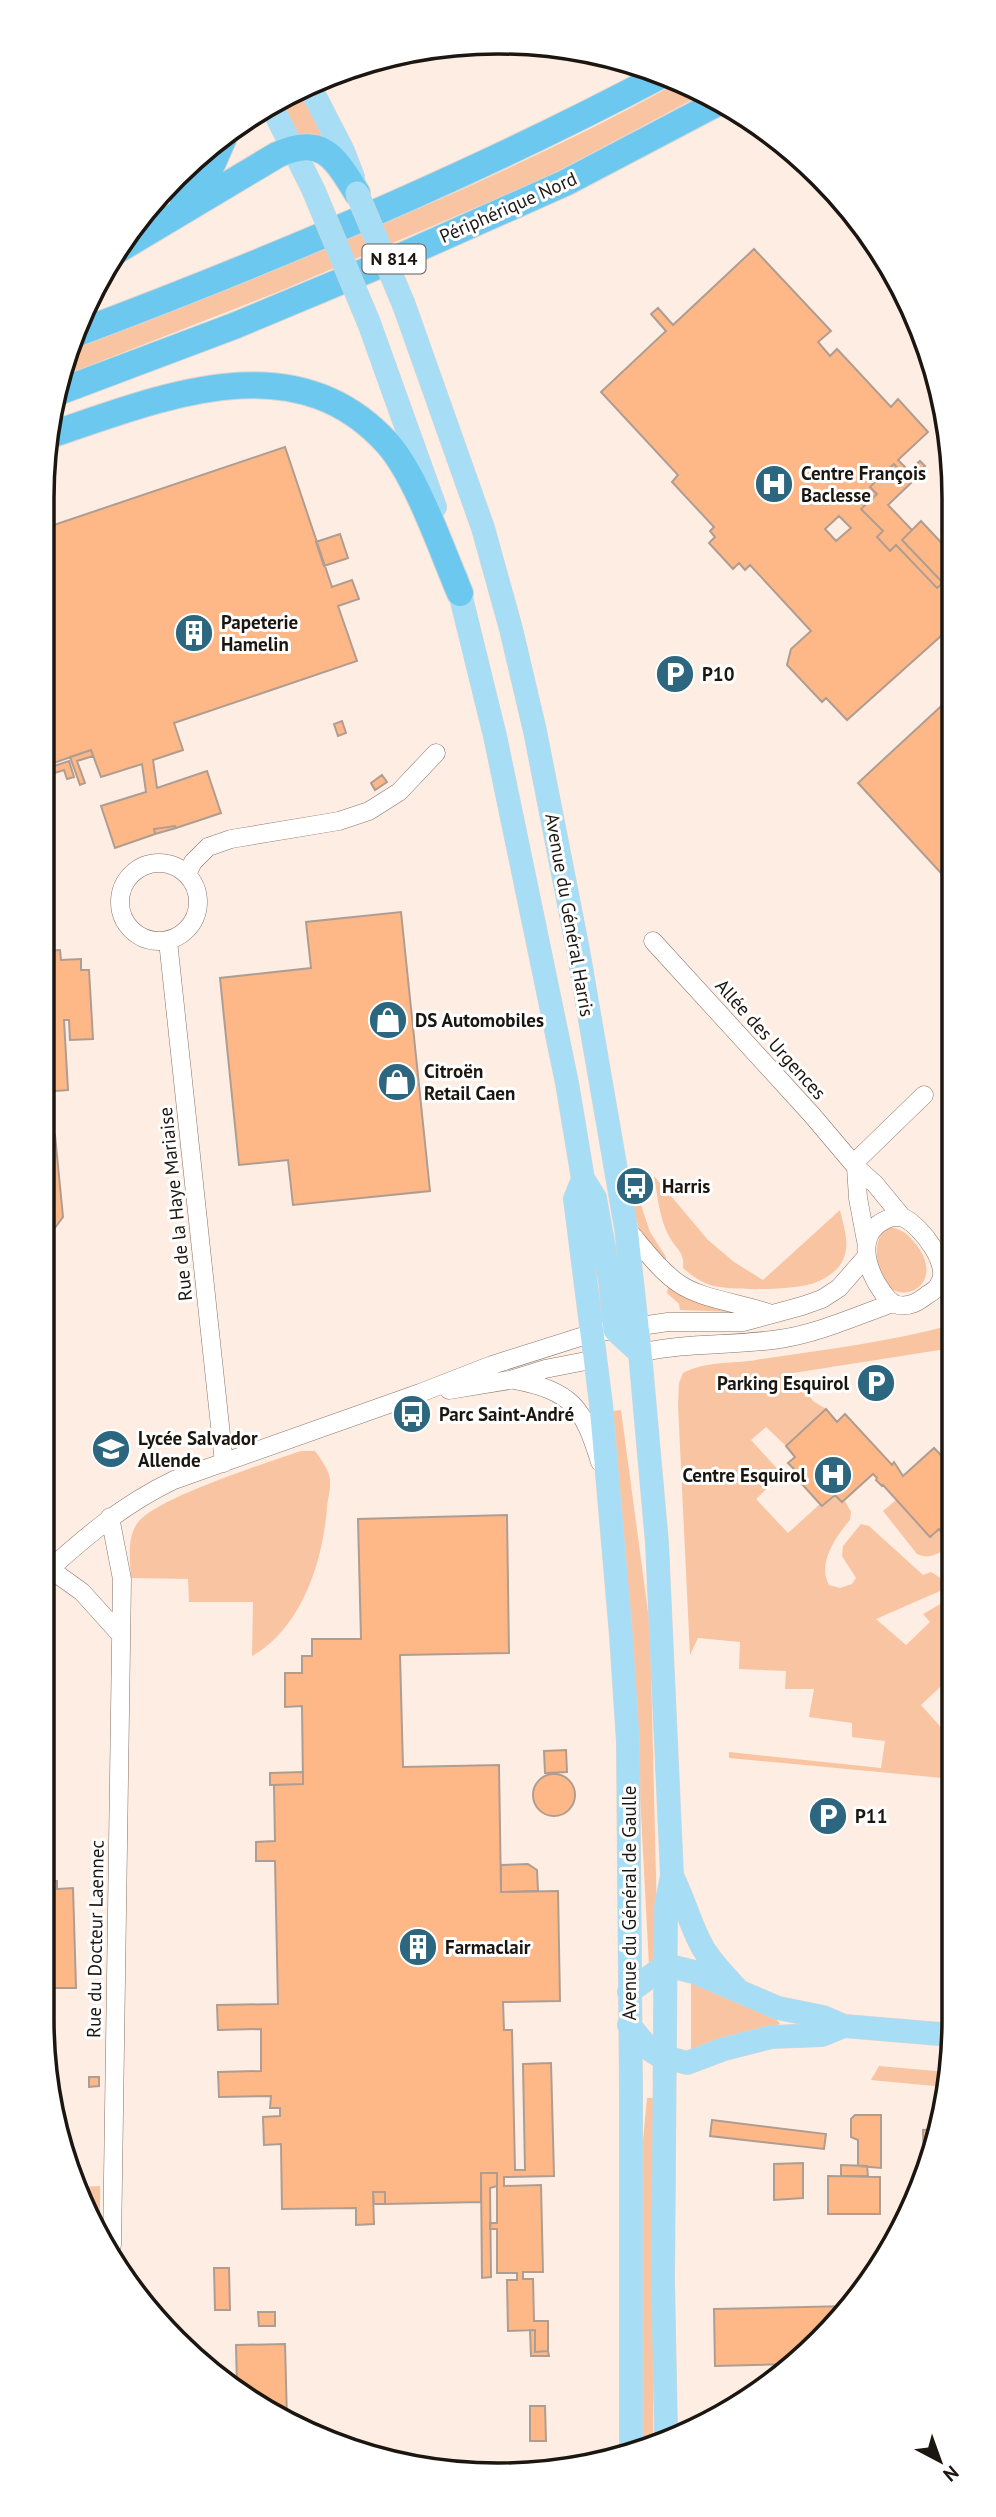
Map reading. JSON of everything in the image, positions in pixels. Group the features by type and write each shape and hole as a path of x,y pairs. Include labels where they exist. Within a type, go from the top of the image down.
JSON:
{"highway":[{"name":"N 814","path":"88,329 209,284 427,192 539,139 650,81"},
{"name":"Périphérique Nord","path":"68,389 234,326 425,245 565,183 708,108"},
{"path":"139,237 293,148 314,148 327,153 351,180"},
{"path":"171,218 198,187 216,155"},
{"path":"59,432 143,404 210,387 272,384 307,391 336,403 363,421 389,446 426,513 460,593"}],"main road":[{"name":"Avenue du Général Harris","path":"314,94 343,150 351,180 404,305 482,528 511,629 535,730 578,950 626,1227 615,1330 596,1359"},
{"name":"Avenue du Général Harris","path":"276,114 313,189 369,323 444,532 495,736 567,1083 583,1179 575,1199 615,1330 640,1353"},
{"path":"596,1359 640,1353"},
{"name":"Avenue du Général de Gaulle","path":"640,1353 657,1543 672,1875 666,1906 663,2280 666,2430"},
{"name":"Avenue du Général de Gaulle","path":"596,1359 628,1742 631,2442"},
{"path":"672,1875 702,1946 738,1990"},
{"path":"629,1992 666,1965 694,1972 778,2008 823,2017 844,2026 941,2034"},
{"path":"629,2025 649,2049 666,2058 687,2063 724,2049 771,2037 822,2035 844,2026"}],"street":[{"path":"187,874 193,862 208,847 230,839 339,821 369,811 398,792 436,753"},
{"path":"163,863 176,866 187,874 194,884 198,908 188,929 179,937 154,942 141,938 130,929 122,918 119,904 127,878 137,869 149,864 163,863"},
{"name":"Rue de la Haye Mariaise","path":"167,941 224,1463"},
{"name":"Allée des Urgences","path":"653,941 903,1217"},
{"path":"924,1095 855,1165 858,1198 868,1268 881,1291 893,1303 916,1304 938,1287 942,1280"},
{"path":"54,1565 110,1517 165,1484 421,1394 492,1365 615,1330 668,1322 743,1322 822,1299 839,1288 866,1249 873,1229 881,1221 903,1217 922,1234 942,1258"},
{"path":"626,1227 664,1271 679,1284 771,1314"},
{"path":"640,1353 669,1346 739,1345 784,1338 830,1326 893,1303"},
{"path":"421,1394 510,1380 545,1369 596,1359"},
{"path":"510,1380 555,1391 575,1406 590,1430 607,1487"},
{"name":"Rue du Docteur Laennec","path":"110,1517 122,1579 112,2237"},
{"path":"54,1576 82,1592 120,1633"}],"shaded area":[{"path":"668,88 693,99 543,179 280,291 72,372 82,344 378,226 604,122"},
{"path":"310,96 339,154 295,142 280,112"},
{"path":"654,1176 708,1240 734,1262 763,1280 840,1210 846,1243 842,1262 822,1280 797,1287 719,1287 695,1278 683,1268 682,1255 663,1223"},
{"path":"640,1202 650,1232 666,1257 666,1262 639,1229 632,1203"},
{"path":"886,1227 905,1233 923,1256 925,1279 919,1287 911,1291 890,1289 881,1280 877,1246"},
{"path":"668,1288 732,1312 680,1310 679,1304 667,1293"},
{"path":"942,1327 942,1350 793,1373 813,1401 826,1409 786,1446 766,1427 751,1440 782,1474 756,1499 788,1533 820,1504 822,1506 835,1495 842,1502 845,1501 851,1512 850,1520 834,1542 827,1559 825,1568 829,1585 840,1588 852,1584 856,1578 842,1556 843,1546 861,1524 869,1526 923,1575 931,1572 942,1579 940,1591 876,1619 906,1645 930,1622 923,1614 942,1603 942,1685 921,1705 942,1729 942,1778 729,1758 729,1752 881,1768 885,1741 852,1737 852,1723 809,1717 814,1689 785,1689 786,1671 739,1669 740,1642 698,1638 690,1655 678,1405 679,1383 683,1373 709,1365 904,1336"},
{"path":"621,1410 650,1627 658,1960 649,1966 632,1642 613,1411"},
{"path":"301,1451 315,1451 329,1475 325,1528 307,1591 297,1611 269,1644 252,1656 253,1602 189,1602 188,1579 131,1578 131,1538 136,1525 146,1515 212,1482"},
{"path":"896,1500 930,1536 939,1529 942,1532 942,1551 932,1556 917,1554 883,1511"},
{"path":"691,1978 777,2020 780,2024 691,2049"},
{"path":"879,2066 939,2071 936,2086 871,2080"},
{"path":"647,2098 658,2098 653,2435 641,2439 640,2172"},
{"path":"100,2186 100,2215 88,2189 87,2187"}],"building":[{"name":"Centre François Baclesse","path":"754,249 831,331 818,342 830,356 837,349 891,407 898,399 928,432 898,460 910,472 905,476 894,464 870,487 877,494 861,509 883,531 877,537 890,551 896,545 937,588 942,584 942,635 847,720 826,698 822,702 787,665 791,649 811,631 750,565 745,570 739,563 733,569 709,543 715,537 710,531 714,527 672,482 678,475 601,392 666,331 651,314 658,308 673,325","holes":["839,516 851,528 836,541 825,529"]},
{"name":"Papeterie Hamelin","path":"285,447 332,587 352,580 359,599 338,606 357,661 174,723 183,750 153,760 157,788 207,771 221,813 176,828 154,829 155,834 115,848 101,806 146,792 142,764 101,777 91,750 54,763 54,525"},
{"path":"920,461 925,466 914,476 909,471"},
{"path":"894,464 905,476 910,472 914,476 909,481 911,483 888,505 912,530 902,540 942,582 937,588 896,545 890,551 877,537 883,531 861,509 877,494 870,487"},
{"name":"Centre François Baclesse","path":"921,521 942,543 942,582 902,540"},
{"path":"340,534 348,558 324,566 316,542"},
{"path":"942,705 942,874 858,783"},
{"path":"342,721 346,733 338,736 334,724"},
{"path":"91,750 93,756 77,761 85,783 80,785 70,757"},
{"path":"69,761 74,777 67,779 64,770 54,773 54,766"},
{"path":"382,775 387,782 375,790 371,783"},
{"path":"176,828 155,834 154,829"},
{"path":"401,912 430,1191 293,1205 288,1160 239,1165 220,978 311,968 306,922"},
{"path":"54,950 60,950 61,960 81,959 81,970 89,970 93,1039 70,1040 69,1020 64,1020 68,1090 54,1091"},
{"path":"54,1135 63,1217 54,1229"},
{"name":"Centre Esquirol","path":"826,1409 837,1422 845,1414 892,1465 894,1462 903,1476 934,1448 942,1456 942,1533 939,1529 930,1537 873,1474 842,1502 835,1495 822,1506 791,1472 794,1469 788,1463 795,1457 786,1446"},
{"name":"Farmaclair","path":"507,1515 509,1653 400,1655 403,1767 499,1765 501,1892 558,1891 560,2001 503,2002 504,2030 512,2030 515,2170 525,2170 523,2064 551,2063 554,2176 504,2177 504,2186 541,2185 543,2272 523,2272 523,2279 533,2279 534,2321 548,2321 548,2351 535,2352 535,2330 508,2331 507,2280 517,2280 517,2273 497,2273 497,2229 490,2229 490,2223 497,2223 497,2173 481,2173 481,2202 385,2204 385,2192 373,2192 374,2224 356,2225 356,2208 282,2209 281,2144 264,2145 263,2117 280,2116 280,2108 270,2108 271,2096 219,2097 218,2072 261,2071 261,2029 218,2030 217,2005 278,2004 275,1861 256,1861 256,1842 275,1841 274,1785 303,1784 302,1706 285,1707 285,1673 302,1673 302,1656 312,1656 312,1639 361,1639 358,1519"},
{"path":"566,1750 567,1772 545,1773 544,1751"},
{"path":"303,1772 303,1784 270,1785 270,1773"},
{"path":"554,1774 569,1780 575,1795 569,1810 554,1816 539,1810 533,1795 539,1780"},
{"path":"528,1864 537,1870 538,1891 501,1892 501,1865"},
{"path":"54,1881 57,1881 57,1889 73,1888 76,1988 54,1988"},
{"path":"89,2077 99,2077 99,2086 89,2087"},
{"path":"855,2115 881,2115 881,2168 858,2166 858,2140 851,2137 851,2119"},
{"path":"712,2120 826,2134 824,2149 710,2136"},
{"path":"923,2130 928,2130 923,2145"},
{"path":"803,2163 803,2198 774,2200 774,2164"},
{"path":"841,2165 867,2166 868,2176 841,2176"},
{"path":"481,2173 497,2173 497,2186 490,2188 491,2277 482,2278"},
{"path":"828,2176 880,2177 880,2214 828,2214"},
{"path":"373,2192 385,2192 385,2204 374,2204"},
{"path":"214,2268 229,2268 230,2310 215,2310"},
{"path":"836,2306 812,2333 777,2364 715,2366 714,2309"},
{"path":"258,2312 275,2312 275,2326 259,2326"},
{"path":"530,2330 535,2330 535,2352 548,2351 549,2356 531,2356"},
{"path":"285,2344 287,2409 237,2377 236,2345"},
{"path":"530,2406 545,2406 546,2441 530,2441"}],"place":[{"name":"Centre François Baclesse","path":"774,484"},
{"name":"Papeterie Hamelin","path":"194,633"},
{"name":"P10","path":"675,674"},
{"name":"DS Automobiles","path":"388,1020"},
{"name":"Citroën Retail Caen","path":"397,1082"},
{"name":"Harris","path":"635,1186"},
{"name":"Parking Esquirol","path":"876,1383"},
{"name":"Parc Saint-André","path":"412,1414"},
{"name":"Lycée Salvador Allende","path":"111,1449"},
{"name":"Centre Esquirol","path":"833,1475"},
{"name":"P11","path":"828,1816"},
{"name":"Farmaclair","path":"418,1947"}]}
